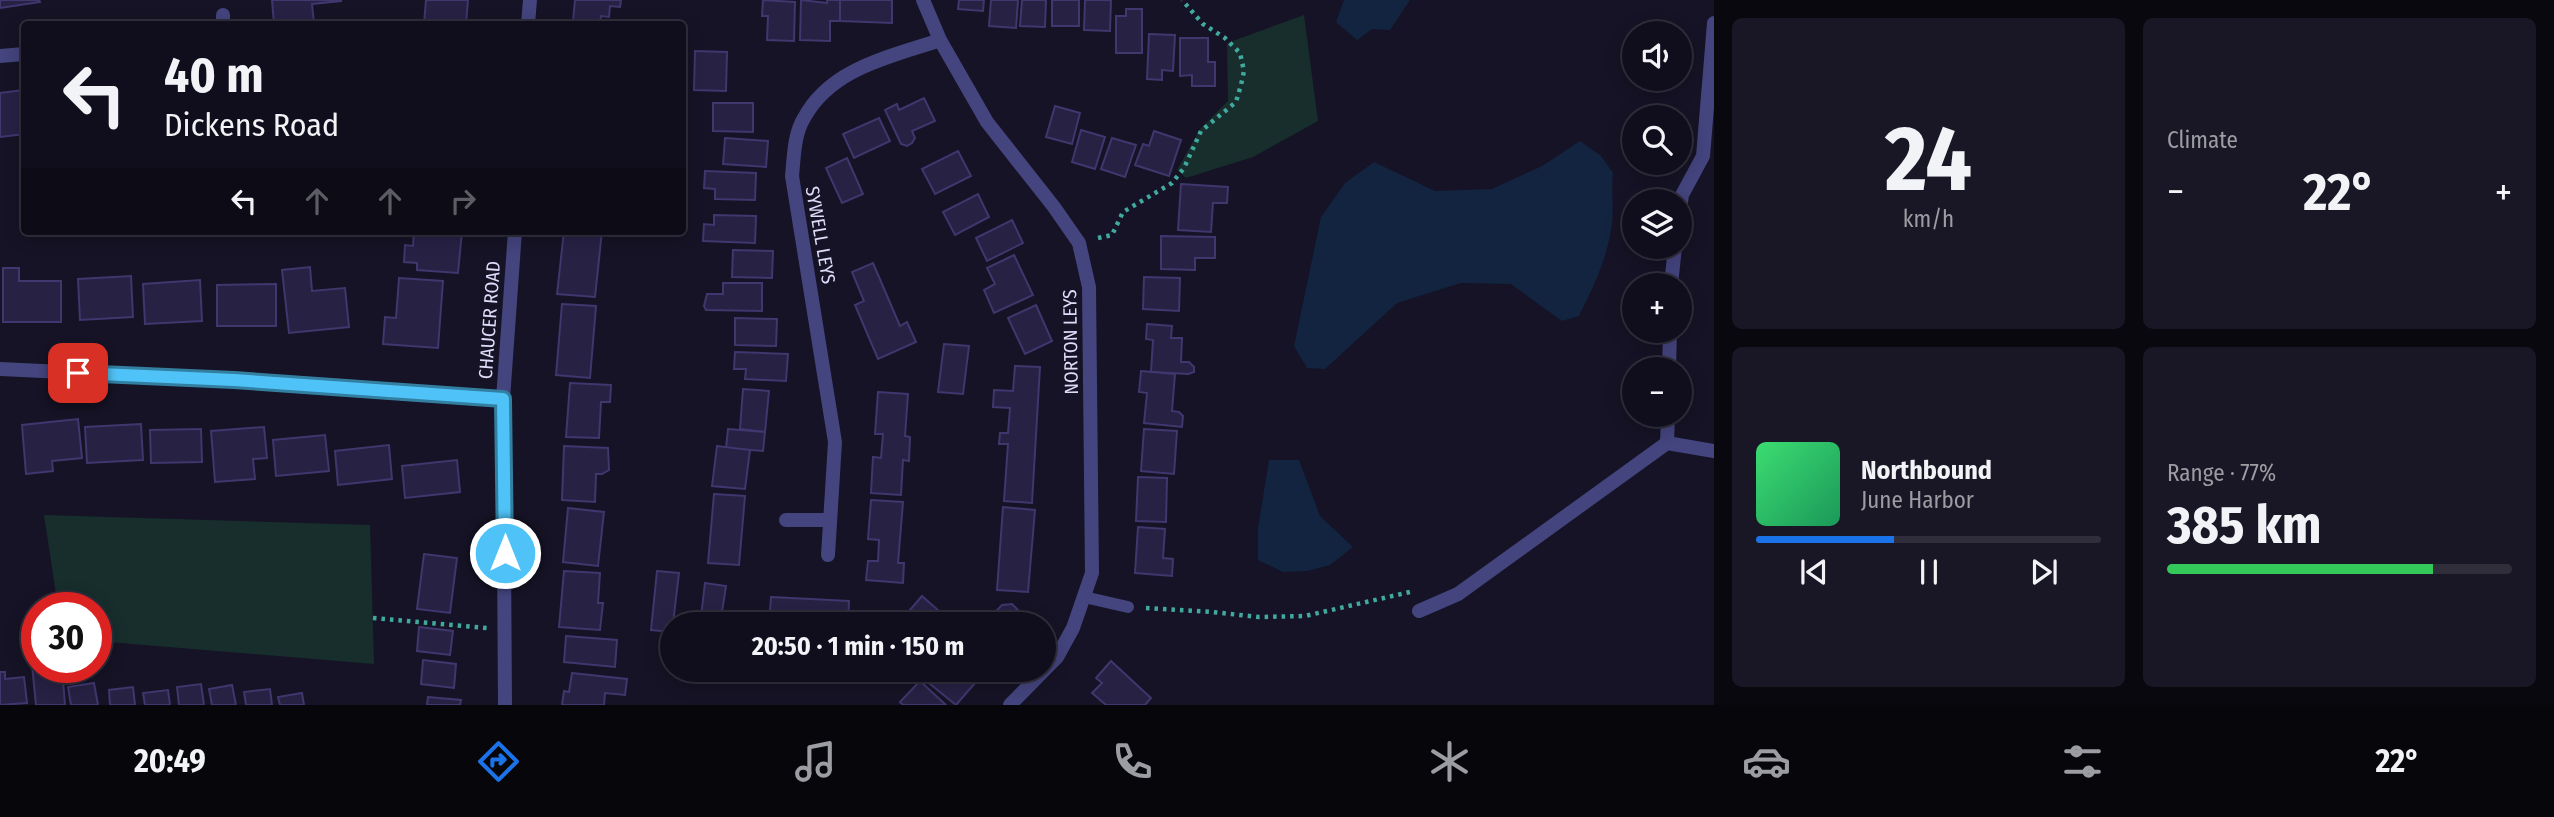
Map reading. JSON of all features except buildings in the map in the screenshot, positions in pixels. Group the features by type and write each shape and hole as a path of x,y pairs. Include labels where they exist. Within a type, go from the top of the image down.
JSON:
{"street":[{"path":"528,21 530,0"},
{"name":"NORTON LEYS","path":"923,0 940,40 987,122 1079,243 1089,287 1092,573 1073,628 1057,657 1010,705"},
{"path":"1685,189 1703,156 1714,23"},
{"name":"SYWELL LEYS","path":"828,555 835,442 792,176 795,145 803,119 824,90 852,71 940,40"},
{"path":"0,56 21,54"},
{"name":"CHAUCER ROAD","path":"506,705 503,399 515,235"},
{"path":"0,369 234,380 503,399"},
{"path":"1667,443 1668,427"},
{"path":"1419,611 1458,594 1667,443 1714,451"},
{"path":"786,520 830,520"}],"lane":[{"path":"1084,597 1128,607"}],"path":[{"path":"1079,243 1112,235 1124,212 1172,183 1184,168 1202,131 1236,102 1244,71 1240,53 1225,38 1203,24 1182,0"},
{"path":"1128,607 1259,617 1305,617 1417,590"},
{"path":"373,618 505,630"}],"green space":[{"path":"1304,15 1318,121 1253,157 1186,178 1177,170 1200,129 1228,101 1227,43"},
{"path":"44,515 370,525 374,664 112,642 112,592 56,592"}],"water":[{"path":"1344,0 1410,0 1390,30 1372,29 1357,40 1336,22"},
{"path":"1580,141 1601,156 1613,173 1613,217 1604,259 1579,316 1562,321 1511,284 1461,283 1397,303 1325,369 1307,368 1294,346 1321,217 1345,183 1374,162 1435,191 1492,189 1542,166"},
{"path":"1269,460 1299,460 1320,516 1353,547 1330,565 1307,571 1283,572 1258,560 1258,528"}],"route":[{"path":"78,373 234,380 503,399 505,553"}]}
